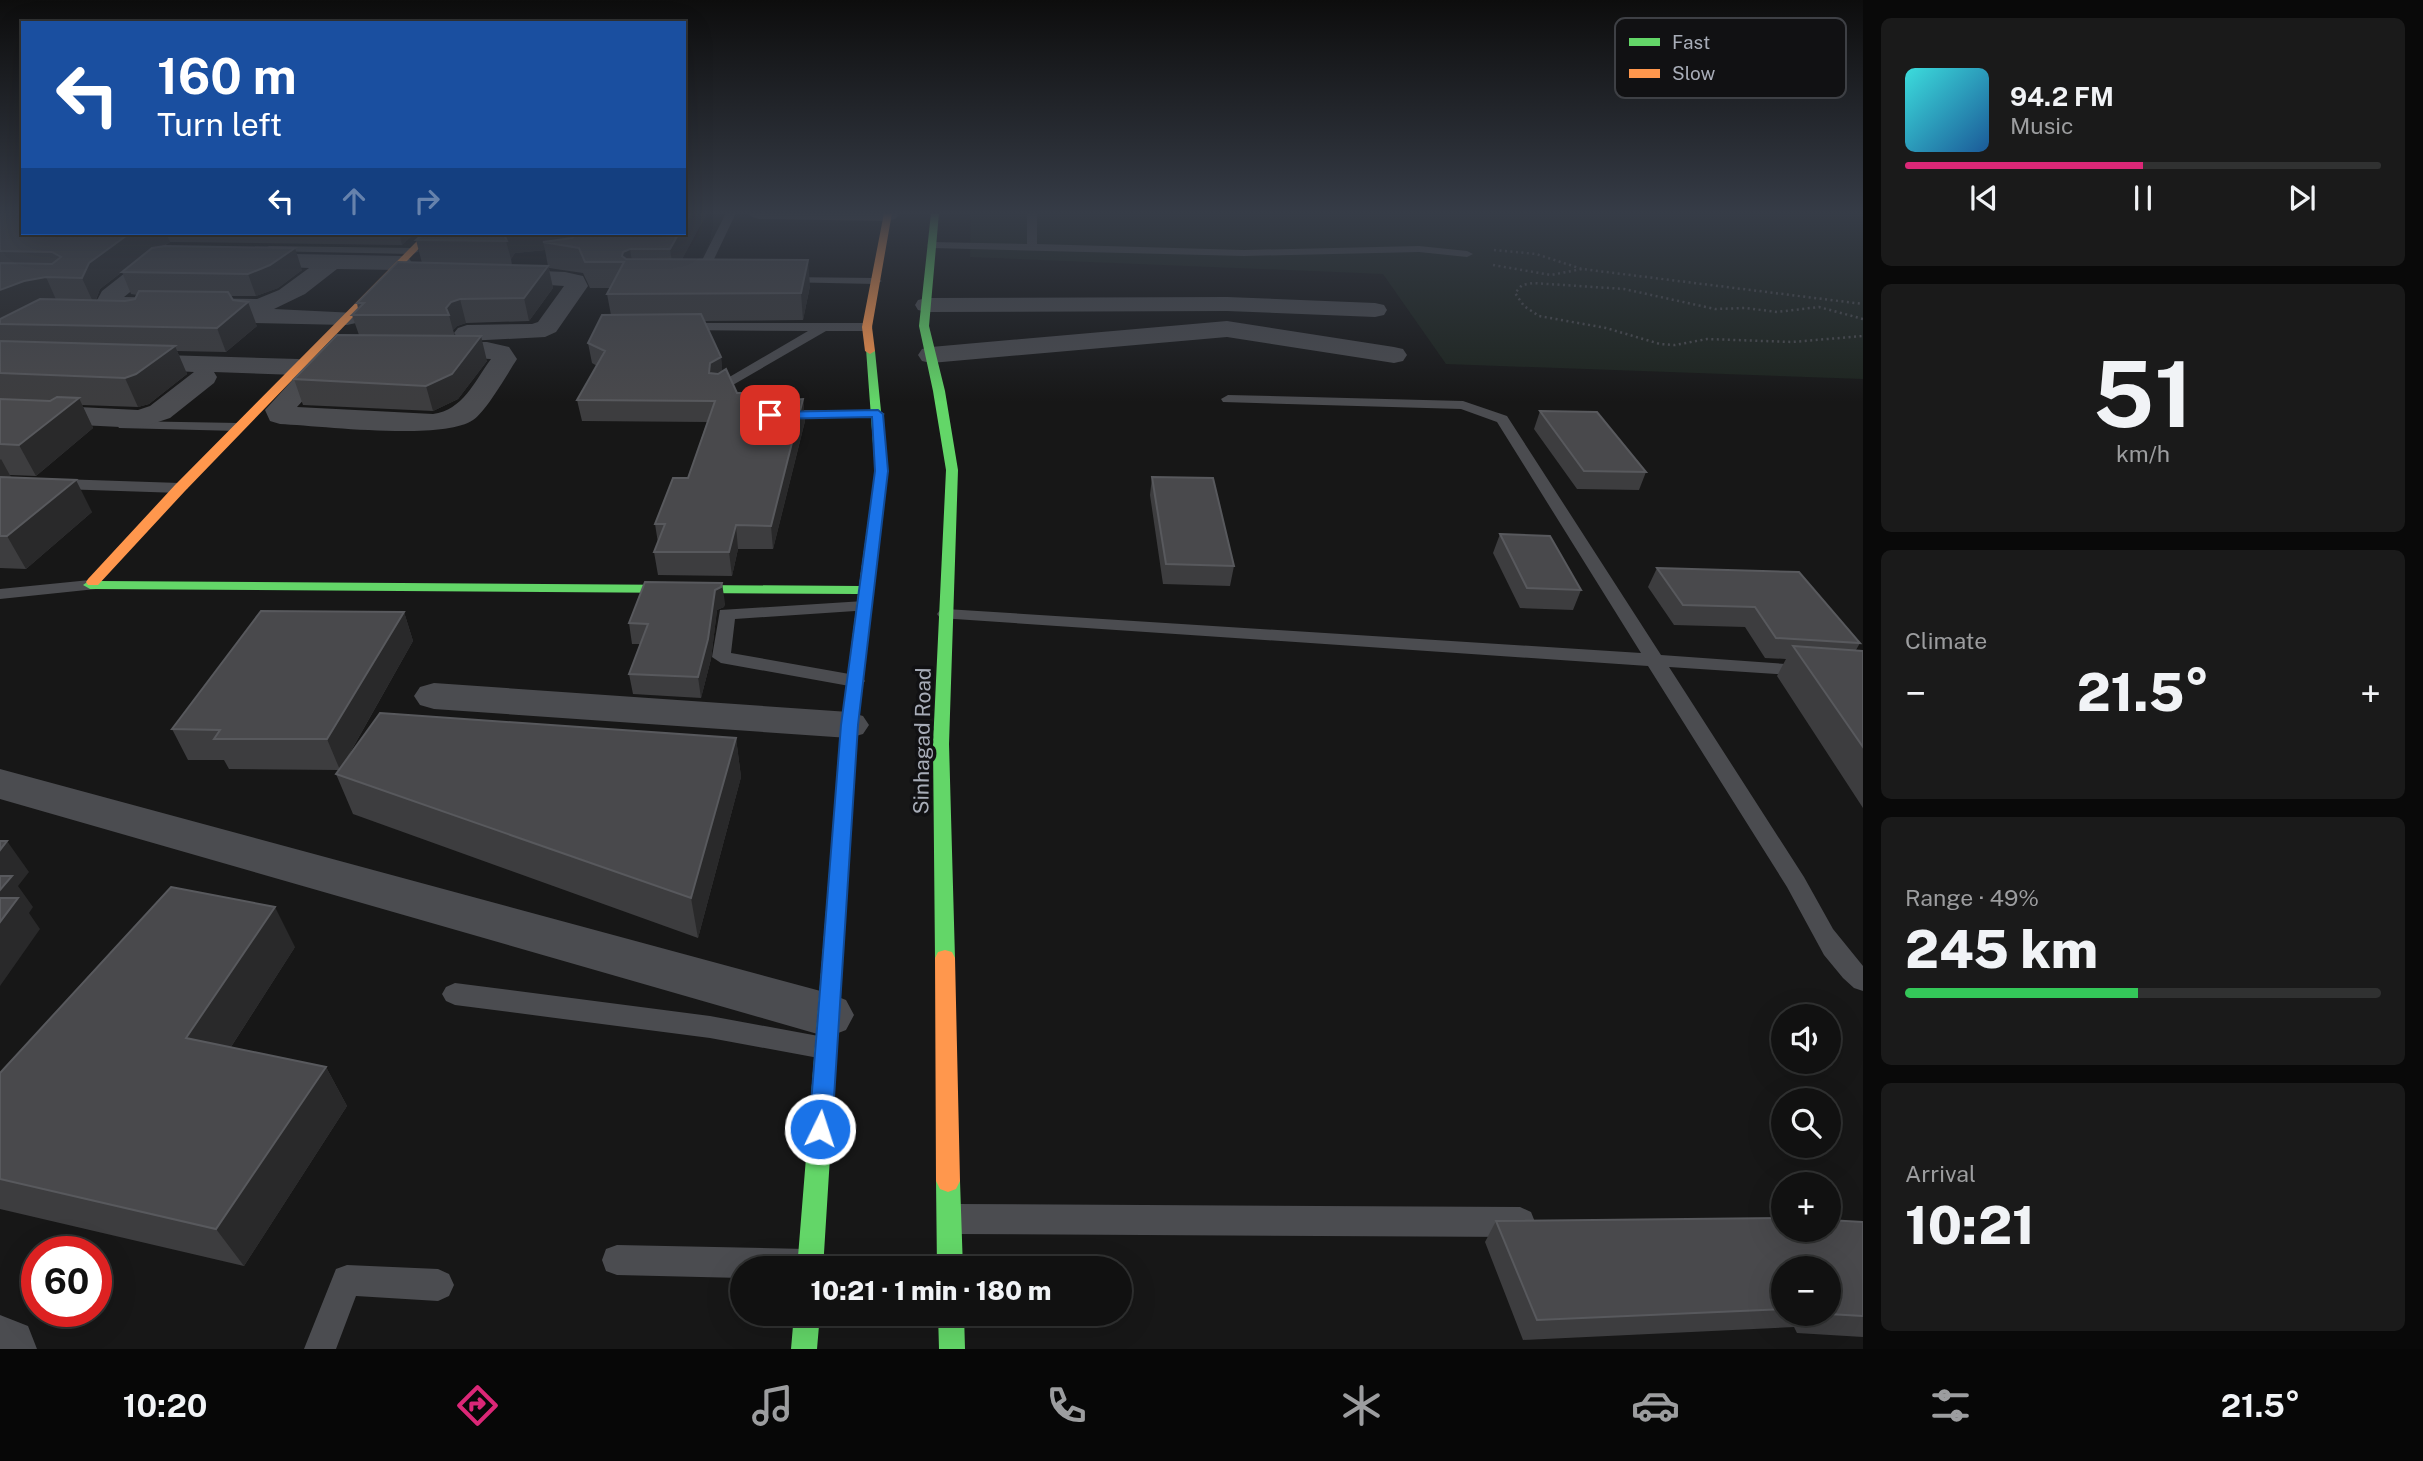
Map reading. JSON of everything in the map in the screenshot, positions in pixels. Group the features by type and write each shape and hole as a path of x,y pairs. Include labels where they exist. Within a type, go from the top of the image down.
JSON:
{"main road":[{"path":"90,585 180,488 320,349 389,276"},
{"path":"812,1256 849,725 881,471 878,414 867,327 877,276"},
{"name":"Sinhagad Road","path":"929,276 924,326 952,470 941,744 950,1256"},
{"path":"90,585 865,598"},
{"path":"804,1349 806,1326"},
{"path":"951,1326 952,1349"}],"street":[{"path":"136,276 110,296 108,302 257,306 285,298 313,276"},
{"path":"320,349 279,410 280,415 433,423 452,420 466,413 503,359 500,353 410,341 536,332 547,327 576,286 575,281 540,276"},
{"path":"928,294 1349,295"},
{"path":"928,294 1375,310"},
{"path":"90,314 320,349"},
{"path":"931,355 1227,329 1394,355"},
{"path":"320,349 106,367 204,377 369,340"},
{"path":"0,412 140,419 160,412 204,377"},
{"path":"434,696 849,725"},
{"path":"0,784 827,1031"},
{"path":"0,1347 5,1349"}],"lane":[{"path":"694,276 692,279 712,279"},
{"path":"766,279 876,281"},
{"path":"672,327 867,327"},
{"path":"719,389 824,327"},
{"path":"1228,399 1463,405 1502,419 1796,883 1827,941 1850,971 1863,981"},
{"path":"770,415 878,414"},
{"path":"0,422 239,427"},
{"path":"0,482 180,488"},
{"path":"0,583 90,585"},
{"path":"0,594 90,585"},
{"path":"855,681 721,657 726,614 865,598"},
{"path":"946,614 1822,671"},
{"path":"455,994 710,1027 827,1031"},
{"path":"950,1218 1142,1222 1546,1222"},
{"path":"617,1260 730,1263"},
{"path":"320,1349 347,1280 438,1285"}],"path":[{"path":"1631,276 1863,304"},
{"path":"1863,319 1819,307 1777,312 1746,308 1715,309 1656,293 1624,289 1533,283 1522,285 1516,293 1524,306 1539,316 1606,328 1660,344 1675,345 1707,339 1792,342 1863,336"}],"shaded area":[{"path":"1384,276 1863,276 1863,379 1446,364"}],"building":[{"path":"0,276 83,276 46,277 24,281 0,290"},
{"path":"384,276 541,276 524,298 460,299 451,302 446,308 449,315 352,315 364,303 357,303"},
{"path":"617,276 805,276 801,293 607,294"},
{"path":"139,291 228,292 233,300 248,302 217,328 0,324 0,319 40,299 125,301 135,299"},
{"path":"701,314 721,357 710,363 709,373 718,374 726,369 737,393 750,393 747,397 756,402 803,399 771,526 736,525 729,552 654,552 665,524 655,524 673,478 688,478 715,401 577,400 605,351 588,343 602,315"},
{"path":"337,335 481,336 452,374 426,386 294,379"},
{"path":"0,341 175,346 136,374 125,378 0,373"},
{"path":"57,397 79,398 19,445 0,444 0,399 50,401"},
{"path":"1540,411 1597,412 1646,472 1584,471"},
{"path":"0,477 76,480 7,536 0,536"},
{"path":"1152,477 1213,478 1234,566 1166,564"},
{"path":"1500,534 1550,536 1581,590 1527,588"},
{"path":"1657,568 1799,572 1860,643 1776,638 1755,607 1683,605"},
{"path":"645,582 722,583 721,587 715,590 708,639 698,677 629,674 648,624 629,623"},
{"path":"261,611 404,612 327,739 214,739 220,730 172,729"},
{"path":"1793,646 1863,651 1863,747"},
{"path":"380,713 736,738 691,898 336,774"},
{"path":"0,841 7,841 0,850"},
{"path":"0,876 12,876 0,890"},
{"path":"171,887 275,907 186,1038 326,1067 216,1229 0,1179 0,1073"},
{"path":"0,898 18,898 0,922"},
{"path":"1771,1218 1771,1242 1841,1242 1841,1221 1863,1222 1863,1316 1841,1315 1841,1256 1771,1256 1771,1310 1537,1320 1496,1221"}],"traffic: fast":[{"path":"929,276 924,326 939,391 952,470 941,744 945,958"},
{"path":"811,1256 849,725 881,471 870,351"},
{"path":"93,582 90,585 866,590"},
{"path":"948,1181 950,1256"},
{"path":"804,1349 806,1326"},
{"path":"951,1326 952,1349"}],"traffic: slow":[{"path":"93,582 180,488 388,276"},
{"path":"870,351 867,327 876,276"},
{"path":"945,958 948,1181"}],"route":[{"path":"770,415 878,414 881,471 849,725 820,1129"}]}
